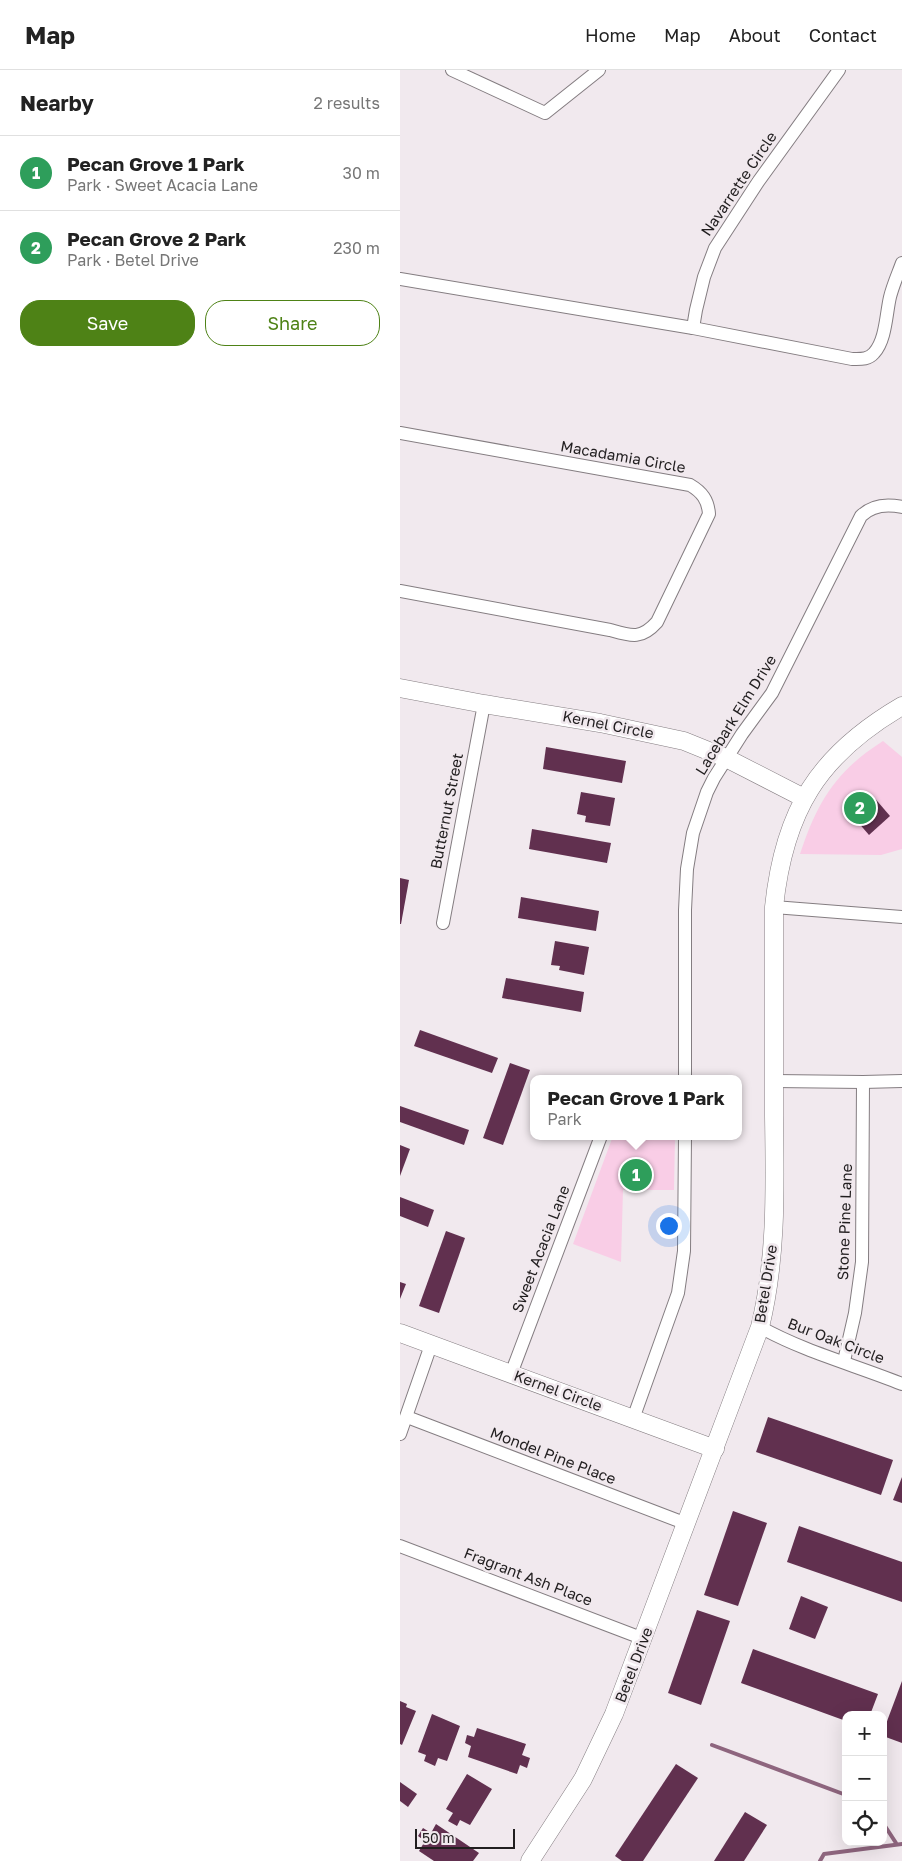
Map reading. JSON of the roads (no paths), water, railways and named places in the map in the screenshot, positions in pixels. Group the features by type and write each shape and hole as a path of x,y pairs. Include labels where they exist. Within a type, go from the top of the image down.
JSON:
{"street":[{"path":"452,70 545,113 599,70"},
{"name":"Navarrette Circle","path":"693,328 704,277 715,248 758,182 839,70"},
{"path":"400,279 693,328 852,359 869,357 876,350 882,337 890,297 902,263"},
{"name":"Macadamia Circle","path":"400,433 690,485 698,489 706,498 709,514 657,622 645,634 627,635 610,630 400,591"},
{"name":"Lacebark Elm Drive","path":"685,1075 685,910 687,868 693,833 707,792 726,758 772,693 861,516 870,509 879,506 902,507"},
{"name":"Kernel Circle","path":"400,688 653,734 698,746 726,758 804,798"},
{"name":"Butternut Street","path":"443,923 484,704"},
{"name":"Betel Drive","path":"530,1861 594,1760 614,1714 716,1449 760,1327 770,1282 773,1252 774,908 778,874 788,835 804,798 838,752 864,730 902,706"},
{"path":"774,908 902,917"},
{"path":"774,1081 902,1081"},
{"name":"Stone Pine Lane","path":"844,1361 856,1313 862,1262 864,1082"},
{"name":"Sweet Acacia Lane","path":"511,1374 599,1140"},
{"path":"633,1419 678,1293 684,1251 685,1140"},
{"name":"Bur Oak Circle","path":"760,1327 783,1340 902,1384"},
{"name":"Kernel Circle","path":"400,1333 716,1449"},
{"path":"400,1434 431,1345"},
{"name":"Mondel Pine Place","path":"407,1417 687,1524"},
{"name":"Fragrant Ash Place","path":"400,1546 644,1639"}],"waterway":[{"path":"712,1745 842,1794"},
{"path":"887,1829 896,1843"},
{"path":"820,1861 824,1854 902,1844"}],"place":[{"name":"Pecan Grove 2 Park","path":"860,808"},
{"name":"Pecan Grove 1 Park","path":"636,1175"}]}
